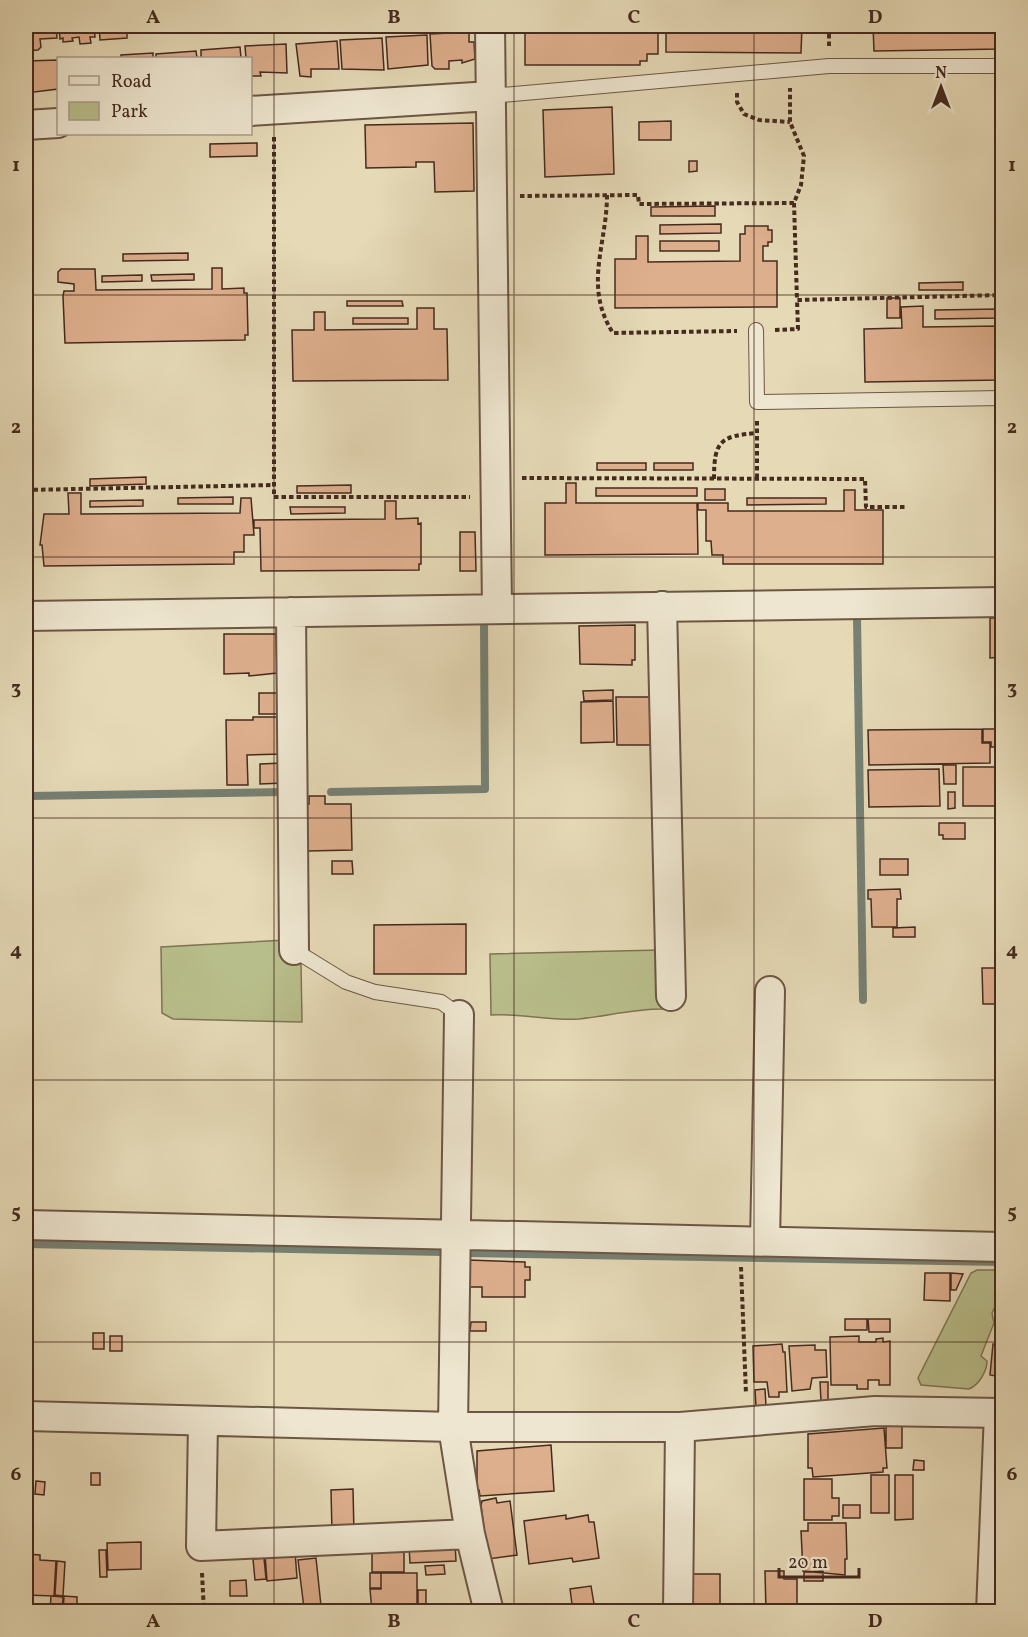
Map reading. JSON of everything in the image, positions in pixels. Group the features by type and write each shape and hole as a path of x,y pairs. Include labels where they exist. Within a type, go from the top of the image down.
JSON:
{"street":[{"path":"490,26 497,608"},
{"path":"262,110 491,96"},
{"path":"26,125 57,123"},
{"path":"26,616 1002,602"},
{"path":"662,606 671,996"},
{"path":"291,612 294,950"},
{"path":"765,1241 770,991"},
{"path":"459,1015 453,1427 470,1534 489,1611"},
{"path":"26,1225 1002,1247"},
{"path":"26,1416 453,1427 680,1428 875,1411 1001,1413 991,1611"},
{"path":"203,1421 201,1546 470,1534"},
{"path":"678,1611 680,1428"}],"lane":[{"path":"491,96 829,66 1002,66"},
{"path":"756,330 757,402 1002,398"},
{"path":"294,950 345,982 375,992 441,1002 459,1015"}],"path":[{"path":"606,195 606,216 599,255 597,299 604,319 613,333 798,329 794,203 801,185 804,156 790,122 791,69"},
{"path":"744,72 737,88 737,102 744,114 759,120 790,122"},
{"path":"262,110 274,497 714,479 865,479 866,507 906,507"},
{"path":"492,196 638,195 639,204 794,203"},
{"path":"797,300 1002,295"},
{"path":"757,402 757,479"},
{"path":"714,479 714,455 720,443 732,435 757,433"},
{"path":"26,490 274,485"},
{"path":"741,1266 747,1422"},
{"path":"201,1546 204,1611"}],"green space":[{"path":"286,940 301,962 302,1022 173,1019 162,1013 161,947"},
{"path":"660,950 662,1009 630,1011 579,1019 491,1015 490,954"},
{"path":"977,1270 1002,1270 1002,1298 999,1299 992,1313 994,1323 981,1356 987,1361 984,1373 979,1381 969,1389 921,1385 918,1378 971,1273"}],"building":[{"path":"26,26 56,26 57,38 40,39 41,47 38,50 26,51"},
{"path":"59,26 94,26 95,37 90,37 91,43 80,44 79,37 72,38 73,41 63,42 63,38 60,39"},
{"path":"99,26 132,26 132,33 127,33 127,38 100,40"},
{"path":"135,26 170,26 170,31 136,33"},
{"path":"173,26 209,26 209,28 175,32"},
{"path":"525,26 666,26 666,31 658,31 658,54 647,54 647,61 640,61 640,65 525,65"},
{"path":"666,26 802,26 801,53 666,52"},
{"path":"873,26 1002,26 1002,49 874,51"},
{"path":"469,32 469,42 474,42 475,59 462,63 462,60 449,61 449,69 435,69 432,66 430,34"},
{"path":"427,35 428,65 388,69 386,37"},
{"path":"382,38 384,70 342,69 340,40"},
{"path":"337,41 339,69 311,69 311,77 300,76 296,44"},
{"path":"286,44 287,73 260,72 261,76 252,76 252,57 246,57 245,46"},
{"path":"240,47 241,57 201,57 201,50"},
{"path":"196,51 197,57 156,57 156,54"},
{"path":"153,53 153,57 121,57 121,55"},
{"path":"57,60 57,89 26,93 26,61"},
{"path":"612,107 614,174 545,177 543,110"},
{"path":"671,121 671,140 639,140 639,122"},
{"path":"473,123 474,191 435,192 434,162 416,162 416,167 366,168 365,125"},
{"path":"257,143 257,156 210,157 210,144"},
{"path":"689,161 697,161 697,171 689,172"},
{"path":"715,206 715,216 651,216 651,207"},
{"path":"721,224 721,233 660,234 660,225"},
{"path":"745,226 768,226 768,230 772,230 772,242 768,242 768,246 763,246 763,261 777,261 777,307 615,308 615,259 636,259 636,236 648,236 648,262 740,261 740,234 745,234"},
{"path":"660,241 719,241 719,251 660,251"},
{"path":"188,253 188,260 123,261 123,254"},
{"path":"212,268 222,268 222,289 244,288 244,293 247,293 248,335 245,335 245,340 65,343 63,296 64,291 74,291 74,284 58,282 58,272 61,269 95,269 96,290 212,289"},
{"path":"194,274 194,280 152,281 151,275"},
{"path":"142,275 142,281 102,282 102,276"},
{"path":"963,282 963,290 919,290 919,283"},
{"path":"887,298 900,298 900,318 887,318"},
{"path":"347,301 402,301 403,306 347,306"},
{"path":"923,306 923,327 1002,326 1002,380 865,382 864,329 902,328 901,307"},
{"path":"417,308 434,308 434,329 447,329 448,380 293,381 292,330 314,330 314,312 325,312 325,330 417,329"},
{"path":"1000,309 1000,318 935,319 935,310"},
{"path":"353,318 408,318 408,324 353,324"},
{"path":"597,463 646,463 646,470 597,470"},
{"path":"654,463 693,463 693,470 654,470"},
{"path":"146,477 146,484 90,486 90,479"},
{"path":"566,483 576,483 576,503 697,503 698,554 545,555 545,503 566,503"},
{"path":"351,485 351,493 297,493 297,486"},
{"path":"596,488 697,488 697,496 596,496"},
{"path":"705,489 725,489 725,500 705,500"},
{"path":"844,490 855,490 855,510 883,510 883,564 723,564 723,555 712,555 711,541 706,541 706,510 698,510 698,503 728,503 728,511 844,511"},
{"path":"68,493 81,493 81,514 240,513 241,498 251,498 254,535 244,535 244,552 234,552 234,564 44,566 42,545 40,545 44,514 69,514"},
{"path":"233,497 233,504 178,504 178,498"},
{"path":"747,498 826,498 826,504 747,505"},
{"path":"143,500 143,506 90,507 90,501"},
{"path":"385,501 396,501 396,519 418,518 418,524 421,523 419,570 261,571 260,528 254,528 254,520 385,519"},
{"path":"290,507 345,507 345,513 291,514"},
{"path":"460,532 475,532 476,571 460,571"},
{"path":"990,618 1002,618 1002,657 990,658"},
{"path":"635,625 635,660 632,660 632,665 580,664 579,626"},
{"path":"224,634 276,634 277,673 249,676 249,673 224,674"},
{"path":"613,690 613,700 584,701 583,691"},
{"path":"259,693 282,693 282,714 259,714"},
{"path":"616,697 652,697 653,745 617,745"},
{"path":"613,701 614,742 581,743 581,702"},
{"path":"253,717 279,717 283,754 247,755 248,785 227,785 226,720 253,720"},
{"path":"982,729 982,743 990,743 990,763 869,765 868,730"},
{"path":"983,729 1002,729 1002,747 991,747 991,742 983,742"},
{"path":"283,763 284,783 260,784 260,764"},
{"path":"943,765 956,765 956,784 944,784"},
{"path":"963,767 997,767 998,806 963,806"},
{"path":"939,769 940,806 869,807 868,770"},
{"path":"948,792 955,792 955,808 948,809"},
{"path":"309,796 325,796 325,804 351,804 352,850 307,851 306,804 309,804"},
{"path":"939,823 965,823 965,839 943,839 943,835 939,835"},
{"path":"880,859 908,859 908,875 880,875"},
{"path":"332,861 352,861 353,874 332,874"},
{"path":"900,889 901,899 897,899 897,927 872,927 871,899 868,899 868,890"},
{"path":"466,924 466,974 374,974 374,925"},
{"path":"915,927 915,937 893,937 893,928"},
{"path":"982,968 1002,968 1002,1004 983,1004"},
{"path":"468,1260 525,1262 525,1267 530,1267 530,1280 525,1280 525,1297 482,1297 482,1287 467,1287"},
{"path":"925,1273 950,1273 950,1301 924,1300"},
{"path":"951,1273 963,1274 956,1290 951,1290"},
{"path":"845,1319 867,1319 867,1330 845,1330"},
{"path":"868,1319 890,1319 890,1332 869,1332"},
{"path":"471,1322 486,1322 486,1331 470,1331"},
{"path":"93,1333 104,1333 104,1349 93,1349"},
{"path":"110,1336 122,1336 122,1351 110,1351"},
{"path":"859,1336 859,1342 876,1342 876,1339 883,1338 883,1342 890,1341 890,1385 879,1385 879,1380 868,1380 868,1389 857,1389 857,1385 831,1385 830,1337"},
{"path":"782,1344 783,1352 785,1352 787,1392 779,1392 779,1397 769,1397 767,1382 754,1382 753,1346"},
{"path":"993,1344 1002,1345 1002,1377 990,1375"},
{"path":"815,1345 815,1350 826,1350 827,1377 812,1378 810,1389 792,1391 789,1346"},
{"path":"820,1382 828,1382 828,1401 821,1401"},
{"path":"765,1389 766,1406 756,1407 755,1390"},
{"path":"886,1426 902,1426 902,1448 886,1448"},
{"path":"884,1428 887,1468 883,1468 883,1472 813,1477 812,1468 808,1468 808,1434"},
{"path":"551,1445 554,1491 480,1496 477,1490 477,1451"},
{"path":"914,1460 924,1461 924,1470 913,1470"},
{"path":"91,1473 100,1473 100,1485 91,1485"},
{"path":"871,1475 889,1475 889,1513 871,1513"},
{"path":"895,1475 913,1475 913,1519 895,1520"},
{"path":"804,1479 832,1479 832,1498 839,1498 839,1516 832,1516 832,1520 804,1520"},
{"path":"36,1481 45,1482 44,1495 35,1494"},
{"path":"353,1489 354,1533 332,1533 331,1490"},
{"path":"496,1498 497,1503 510,1501 517,1555 488,1559 481,1505 482,1501"},
{"path":"843,1505 860,1505 860,1518 843,1518"},
{"path":"566,1515 566,1519 588,1515 589,1522 594,1522 599,1558 573,1562 572,1558 529,1564 524,1521"},
{"path":"808,1523 846,1523 845,1575 803,1571 801,1531 808,1531"},
{"path":"141,1542 141,1569 108,1570 107,1543"},
{"path":"455,1543 456,1561 410,1563 409,1546"},
{"path":"372,1546 404,1546 404,1572 372,1572"},
{"path":"99,1550 106,1550 107,1577 100,1577"},
{"path":"295,1551 297,1578 267,1581 265,1554"},
{"path":"26,1554 40,1555 40,1560 56,1561 54,1596 26,1595"},
{"path":"264,1558 266,1579 255,1580 253,1559"},
{"path":"316,1558 321,1606 304,1608 298,1560"},
{"path":"57,1561 65,1562 63,1596 55,1595"},
{"path":"444,1565 445,1574 426,1575 425,1566"},
{"path":"765,1571 784,1571 784,1579 797,1579 797,1612 766,1612"},
{"path":"823,1571 823,1581 804,1581 804,1572"},
{"path":"370,1573 381,1573 381,1588 370,1588"},
{"path":"381,1573 417,1573 417,1612 372,1612 370,1589 381,1589"},
{"path":"687,1574 720,1574 720,1612 687,1612"},
{"path":"246,1580 247,1596 230,1596 230,1581"},
{"path":"591,1586 595,1610 573,1612 570,1589"},
{"path":"418,1590 426,1590 426,1610 418,1610"},
{"path":"51,1596 63,1597 62,1612 50,1612"},
{"path":"64,1596 77,1597 77,1612 63,1612"},
{"path":"338,1605 339,1612 314,1612 313,1608"}],"waterway":[{"path":"857,617 863,1000"},
{"path":"331,792 485,789 484,622"},
{"path":"29,796 284,792"},
{"path":"26,1244 443,1252"},
{"path":"467,1253 1002,1262"}]}
